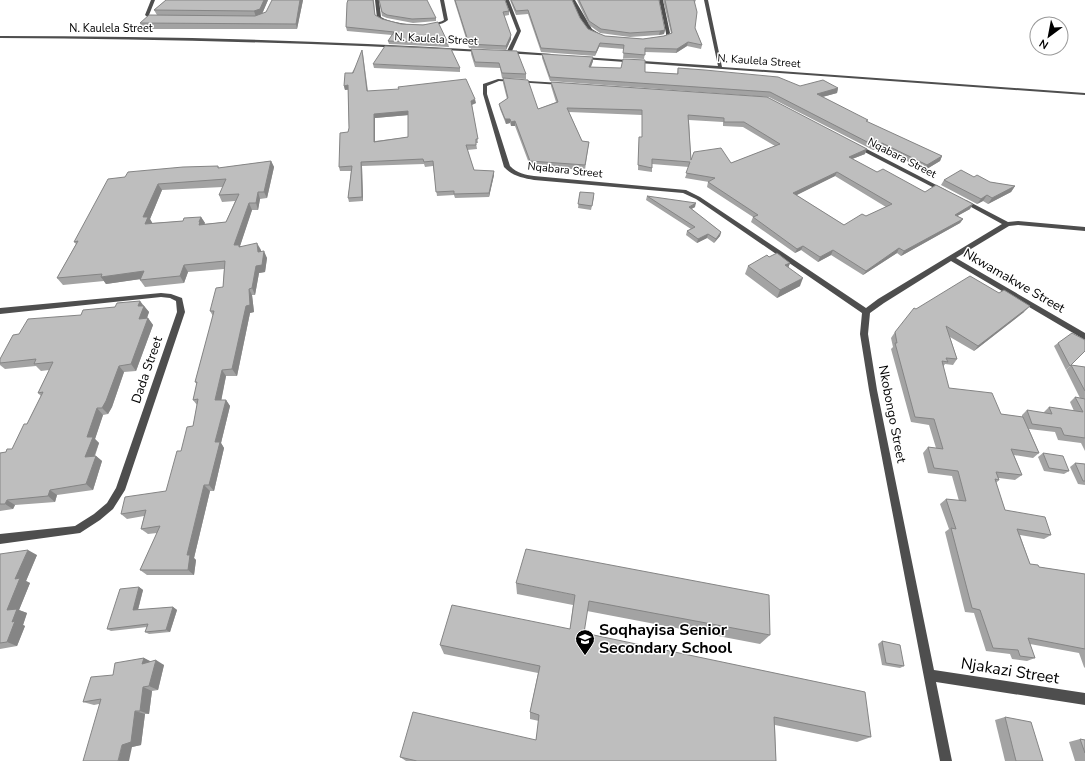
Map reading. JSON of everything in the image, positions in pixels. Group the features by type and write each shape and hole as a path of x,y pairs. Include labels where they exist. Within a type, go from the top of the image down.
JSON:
{"street":[{"path":"152,0 148,16 164,19"},
{"path":"377,0 379,18 384,21 429,26 439,25 446,20 442,0"},
{"path":"507,0 519,31 509,52"},
{"path":"573,0 592,33 605,37"},
{"path":"654,40 668,36 661,0"},
{"path":"706,0 720,67"},
{"name":"N. Kaulela Street","path":"0,37 214,39 386,45 486,51"},
{"path":"501,52 556,56"},
{"name":"N. Kaulela Street","path":"579,57 1085,94"},
{"name":"Nqabara Street","path":"565,84 498,80 485,84 485,94 507,167 510,170 523,176 534,178 684,191 698,198 866,312"},
{"name":"Nqabara Street","path":"849,141 952,195"},
{"path":"959,199 1007,224"},
{"path":"866,312 881,301 1007,224 1018,223 1085,229"},
{"name":"Nkwamakwe Street","path":"951,258 1085,337"},
{"name":"Dada Street","path":"0,311 161,295 171,296 179,300 180,312 120,490 110,506 97,517 77,530 0,539"},
{"name":"Nkobongo Street","path":"866,312 864,334 867,352 946,761"},
{"name":"Njakazi Street","path":"929,675 1085,699"}],"building":[{"path":"166,0 264,0 260,9 254,11 154,10"},
{"path":"272,0 300,0 296,24 140,23 149,15 255,16 266,12"},
{"path":"348,0 373,0 375,15 382,19 401,24 423,25 438,22 448,43 388,41 394,32 346,27"},
{"path":"379,0 427,0 436,18 412,19 387,15 382,12"},
{"path":"455,0 505,0 509,11 503,12 511,35 506,46 469,44"},
{"path":"511,0 572,0 580,18 588,29 605,36 643,39 664,36 672,33 665,0 694,0 697,12 695,28 702,45 688,42 677,49 645,48 645,55 623,53 624,45 600,43 596,52 541,48 528,10 516,11"},
{"path":"579,0 659,0 665,30 630,33 601,29 589,21"},
{"path":"385,46 451,49 460,68 373,64"},
{"path":"471,49 517,51 526,74 502,73 499,63 475,62"},
{"path":"362,50 367,91 399,89 398,87 466,79 475,99 471,101 478,139 476,139 476,145 466,145 474,170 494,171 489,193 454,194 454,191 436,192 433,161 424,162 423,159 361,162 362,197 348,198 352,166 339,167 340,133 348,132 349,128 348,85 344,86 345,73 353,73","holes":["408,111 408,137 374,142 374,114"]},
{"path":"542,54 593,57 589,67 621,68 623,59 645,60 645,72 678,74 678,68 705,70 778,77 800,86 823,80 838,88 817,94 868,120 866,121 942,156 927,165 882,143 875,146 770,92 550,77"},
{"path":"503,78 528,80 538,109 558,102 551,82 767,97 867,149 849,157 877,172 883,169 925,192 936,185 973,204 955,215 963,219 904,251 899,248 866,271 833,250 820,257 803,246 797,249 753,217 758,215 708,182 715,178 686,173 690,162 652,159 652,168 638,165 639,137 642,137 642,110 567,108 582,141 589,142 585,165 530,161 515,121 511,122 510,119 505,119 499,104 508,98","holes":["688,115 724,118 724,122 744,122 780,144 731,163 721,148 694,152 691,160","837,172 892,204 866,216 862,214 844,225 793,193"]},
{"path":"271,161 264,192 258,192 256,203 249,203 234,245 239,245 239,247 257,243 258,252 264,251 262,265 256,266 252,288 249,289 250,305 246,306 232,369 222,370 215,400 226,400 215,442 220,442 209,485 204,485 187,555 190,555 188,570 140,570 160,526 141,529 146,510 121,514 125,497 166,491 177,451 181,451 187,427 193,426 198,399 193,400 197,382 195,382 214,311 210,311 216,288 223,287 225,261 184,265 180,276 140,280 144,271 101,277 102,274 57,278 78,241 74,242 108,179 125,177 128,172 183,167 218,166 218,168","holes":["226,179 219,195 239,194 226,222 199,225 201,217 184,218 183,221 145,224 148,217 143,217 158,184"]},
{"path":"961,170 974,177 977,175 990,182 1015,186 992,198 987,195 981,199 944,180"},
{"path":"580,192 594,193 592,206 578,204"},
{"path":"647,196 696,203 689,207 721,232 716,239 708,234 698,239 687,231 695,227"},
{"path":"777,253 790,263 785,265 803,278 780,290 748,266 767,255 769,257"},
{"path":"970,276 999,293 1004,290 1030,306 978,346 946,326 957,359 946,358 948,362 942,361 949,388 992,393 1001,414 1023,417 1039,453 1011,449 1022,475 996,472 999,480 995,479 1005,510 1045,517 1051,535 1017,529 1030,564 1038,565 1039,567 1085,574 1085,649 1028,638 1035,658 1020,656 1018,650 993,648 980,610 972,608 951,528 956,529 946,499 966,501 958,471 934,468 928,447 943,449 934,419 915,417 895,343 897,343 895,332 914,308 916,309"},
{"path":"140,301 138,306 144,306 139,319 148,318 131,364 119,366 106,401 102,408 97,408 87,437 93,437 85,457 96,456 86,484 50,490 48,496 7,500 5,504 0,504 0,453 6,452 7,449 12,449 24,424 27,424 43,392 38,393 53,362 34,364 36,359 0,363 0,359 13,335 19,334 28,319 81,315 83,310 115,307 117,303"},
{"path":"1072,333 1085,340 1085,351 1070,366 1058,343"},
{"path":"1071,365 1085,367 1085,391"},
{"path":"1075,397 1085,399 1085,438 1064,435 1061,428 1032,424 1027,410 1052,414 1049,407 1083,412"},
{"path":"1043,453 1063,456 1069,471 1049,468"},
{"path":"1075,463 1085,464 1085,481 1083,481"},
{"path":"526,549 769,595 770,635 589,601 584,633 865,692 871,737 774,717 776,761 417,761 400,757 413,712 536,740 539,715 530,712 540,666 440,645 452,605 570,629 575,595 516,583"},
{"path":"28,550 15,579 20,578 7,610 17,609 12,622 15,621 7,642 0,643 0,554"},
{"path":"139,587 133,610 173,607 166,630 145,632 148,624 107,629 120,589"},
{"path":"882,641 900,645 904,666 886,663"},
{"path":"144,658 142,664 156,660 149,686 143,687 140,711 135,711 131,742 122,745 118,761 83,761 101,699 83,702 91,677 113,675 115,663"},
{"path":"1005,717 1031,722 1043,761 1016,761"},
{"path":"1080,739 1085,740 1085,753"}],"place":[{"name":"Soqhayisa Senior Secondary School","path":"585,656"}]}
